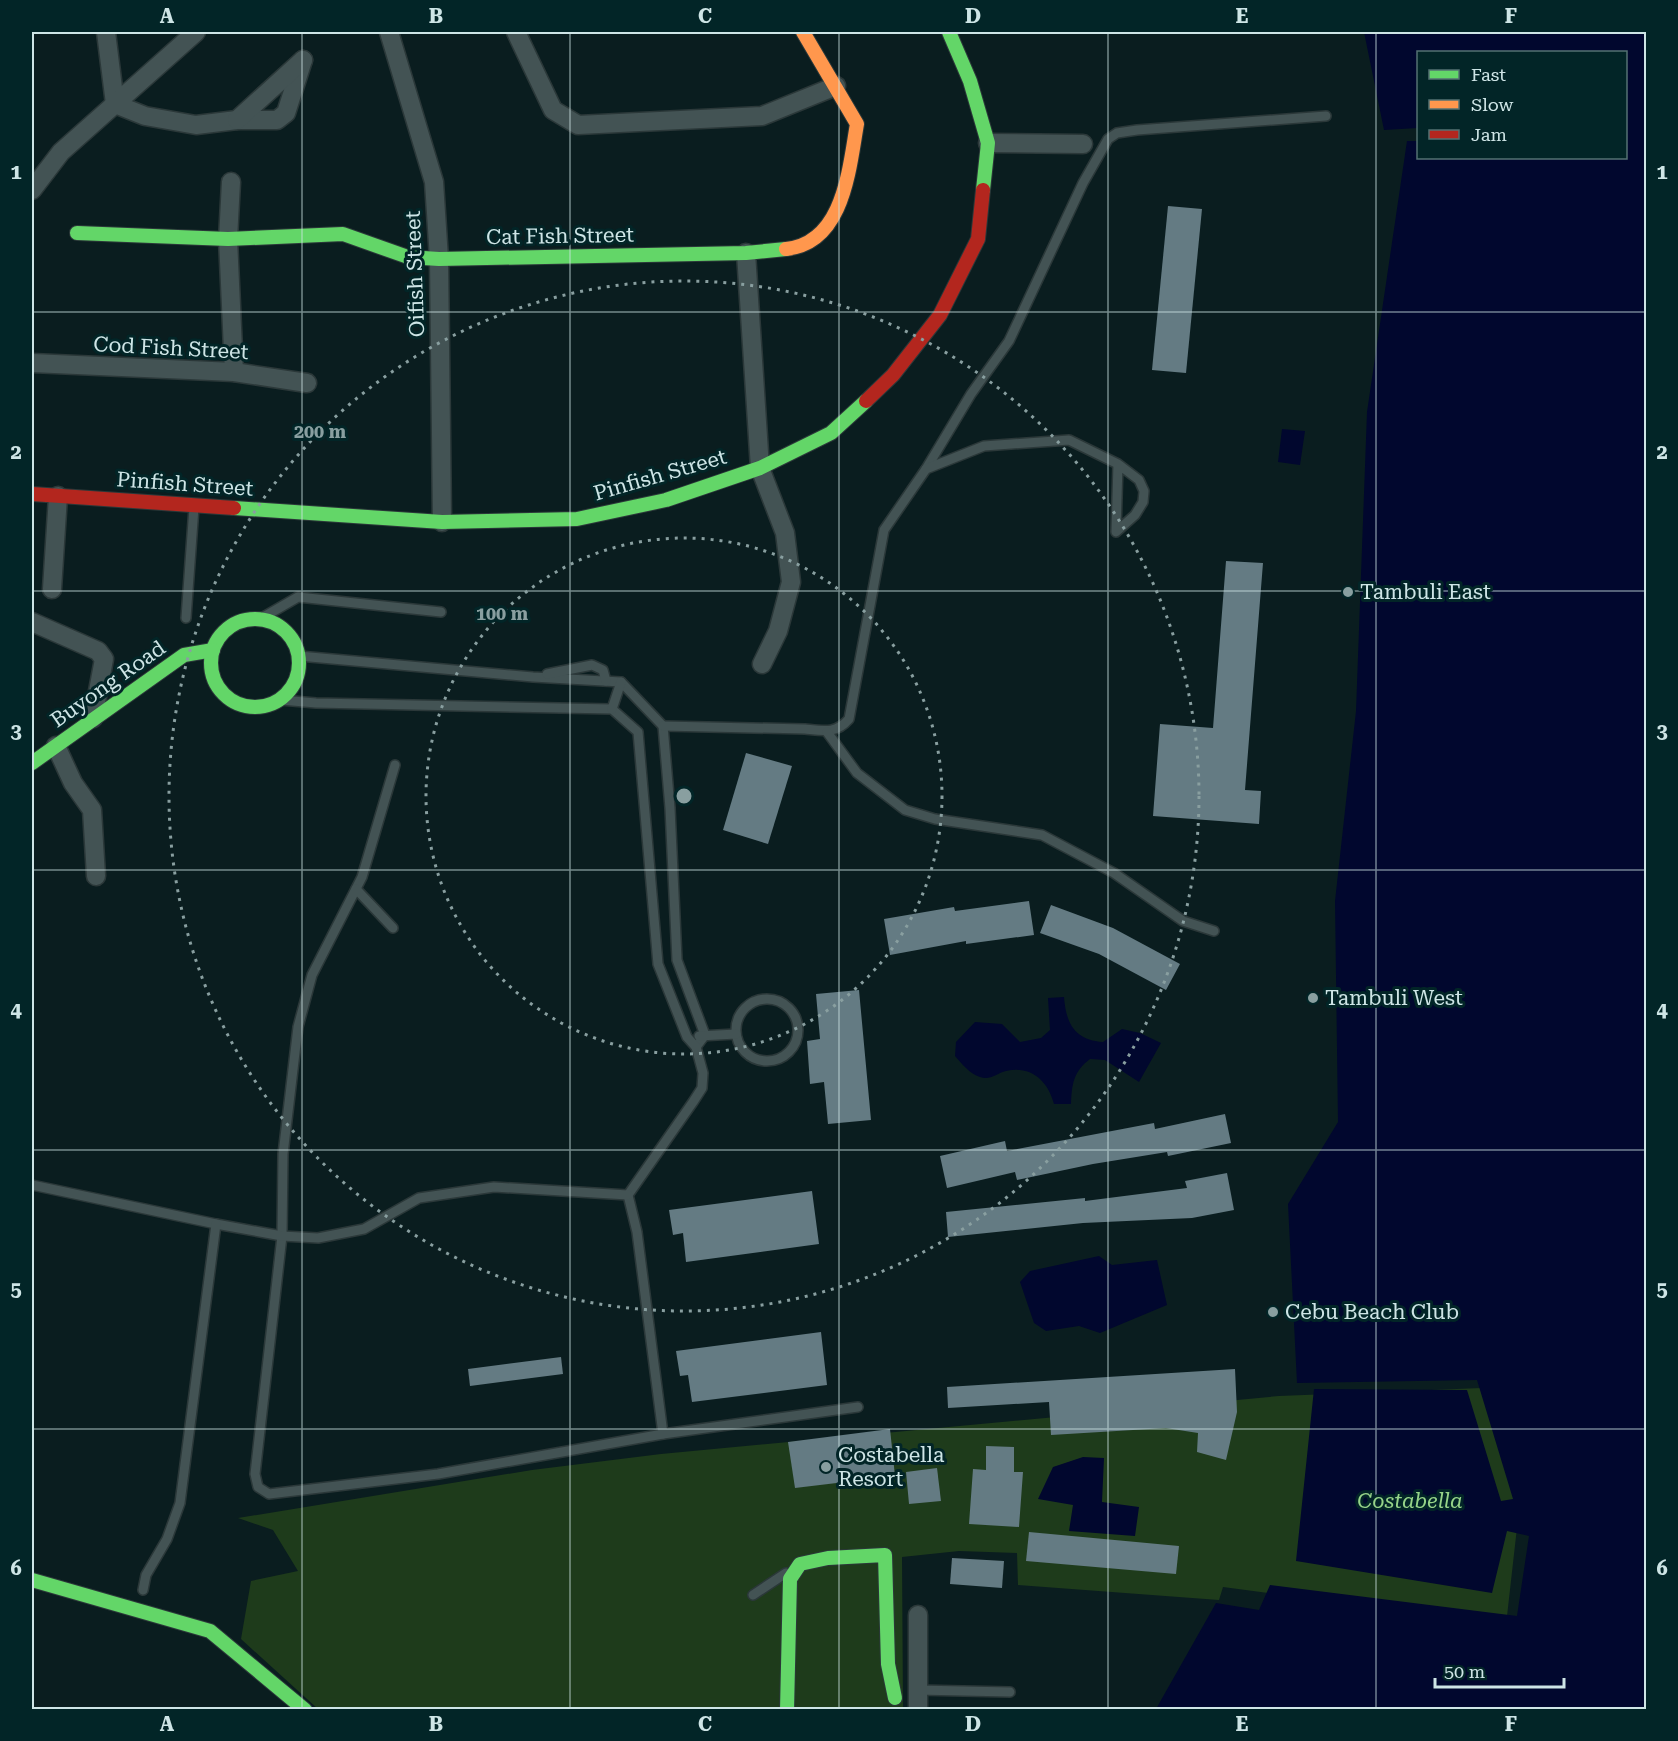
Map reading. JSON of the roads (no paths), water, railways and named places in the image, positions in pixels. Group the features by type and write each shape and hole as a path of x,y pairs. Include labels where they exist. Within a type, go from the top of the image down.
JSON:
{"street":[{"path":"106,32 115,104"},
{"path":"32,190 51,161 196,32"},
{"name":"Oifish Street","path":"388,32 434,182 439,259 442,522"},
{"path":"516,32 553,110 578,125 762,116 836,86"},
{"name":"Cat Fish Street","path":"77,232 228,239 343,234 408,257 439,259 746,253 802,247 830,222 844,194 856,124 803,32"},
{"name":"Pinfish Street","path":"32,494 442,522 577,519 666,500 760,468 831,433 893,375 940,315 978,239 987,143 970,81 949,32"},
{"path":"115,104 145,116 196,125 237,120"},
{"path":"987,143 1083,144"},
{"path":"231,182 228,239 234,372"},
{"path":"746,253 760,468 785,533 791,582 778,631 762,664"},
{"name":"Cod Fish Street","path":"32,363 234,372 307,383"},
{"path":"52,590 58,496"},
{"path":"260,619 270,622 289,635 299,656 296,680 281,700 261,708 249,707 230,699 222,692 213,673 213,650 220,636 235,624 260,619"},
{"path":"32,622 98,651 104,659 93,718"},
{"name":"Buyong Road","path":"32,763 128,691 184,655 213,650"},
{"path":"56,746 73,783 92,810 96,876"},
{"path":"787,1710 790,1579 794,1568 810,1561 885,1555 888,1664 895,1698"},
{"path":"32,1580 210,1631 305,1710"},
{"path":"918,1615 918,1710"}],"lane":[{"path":"663,726 806,729 827,732 841,729 849,719 884,531 926,469 971,394 1009,341 1083,183 1108,139 1117,133 1137,130 1326,116"},
{"path":"926,469 984,446 1069,440 1118,464 1139,480 1143,491 1143,502 1135,515 1116,532 1118,464"},
{"path":"186,618 194,506"},
{"path":"260,619 298,597 441,612"},
{"path":"299,656 533,677 621,682 663,726 670,808 677,960 705,1035"},
{"path":"533,677 592,665 603,670 606,681"},
{"path":"612,709 621,682"},
{"path":"281,700 316,703 612,709 638,732 658,964 687,1037 696,1047 703,1073 702,1088 628,1195 637,1232 663,1434"},
{"path":"827,732 857,773 905,810 935,819 1041,836 1114,873 1183,921 1214,931"},
{"path":"395,765 369,855 356,889 312,975 298,1027 283,1154 282,1236 255,1474 258,1487 269,1494 438,1474 663,1434 858,1407"},
{"path":"356,889 393,928"},
{"path":"658,964 677,960"},
{"path":"669,993 686,989"},
{"path":"758,1000 780,1000 796,1015 798,1037 787,1055 776,1059 766,1062 746,1054 736,1034 741,1013 758,1000"},
{"path":"687,1037 736,1034"},
{"path":"696,1047 705,1035"},
{"path":"32,1185 216,1224 282,1236 318,1238 364,1228 419,1198 494,1186 628,1195"},
{"path":"143,1590 146,1575 167,1539 180,1503 192,1392 216,1224"},
{"path":"753,1595 794,1568"},
{"path":"917,1690 1010,1692"}],"water":[{"path":"1364,32 1646,32 1646,1709 1156,1709 1216,1603 1259,1610 1270,1585 1517,1616 1529,1536 1507,1531 1492,1593 1296,1561 1314,1389 1467,1390 1501,1501 1513,1499 1477,1380 1297,1383 1288,1204 1338,1122 1335,901 1356,711 1367,412 1407,141 1417,141 1417,159 1627,159 1627,51 1417,51 1417,128 1384,130"},
{"path":"1282,429 1305,431 1300,465 1278,462"},
{"path":"1064,997 1070,1023 1085,1038 1103,1042 1122,1029 1140,1033 1161,1043 1139,1082 1105,1060 1090,1059 1074,1079 1071,1104 1054,1104 1043,1082 1031,1073 1015,1070 984,1078 969,1071 955,1056 956,1042 975,1022 1002,1024 1020,1042 1041,1038 1050,1030 1048,998"},
{"path":"1099,1256 1112,1265 1157,1260 1167,1305 1100,1333 1079,1326 1046,1331 1034,1323 1020,1282 1030,1271"},
{"path":"1083,1457 1104,1458 1102,1502 1139,1507 1135,1536 1069,1531 1073,1505 1038,1499 1053,1467"}],"place":[{"name":"Tambuli East","path":"1348,592"},
{"name":"Tambuli West","path":"1313,998"},
{"name":"Cebu Beach Club","path":"1273,1312"},
{"name":"Costabella Resort","path":"826,1467"}],"park label":[{"name":"Costabella","path":"1410,1501"}]}
